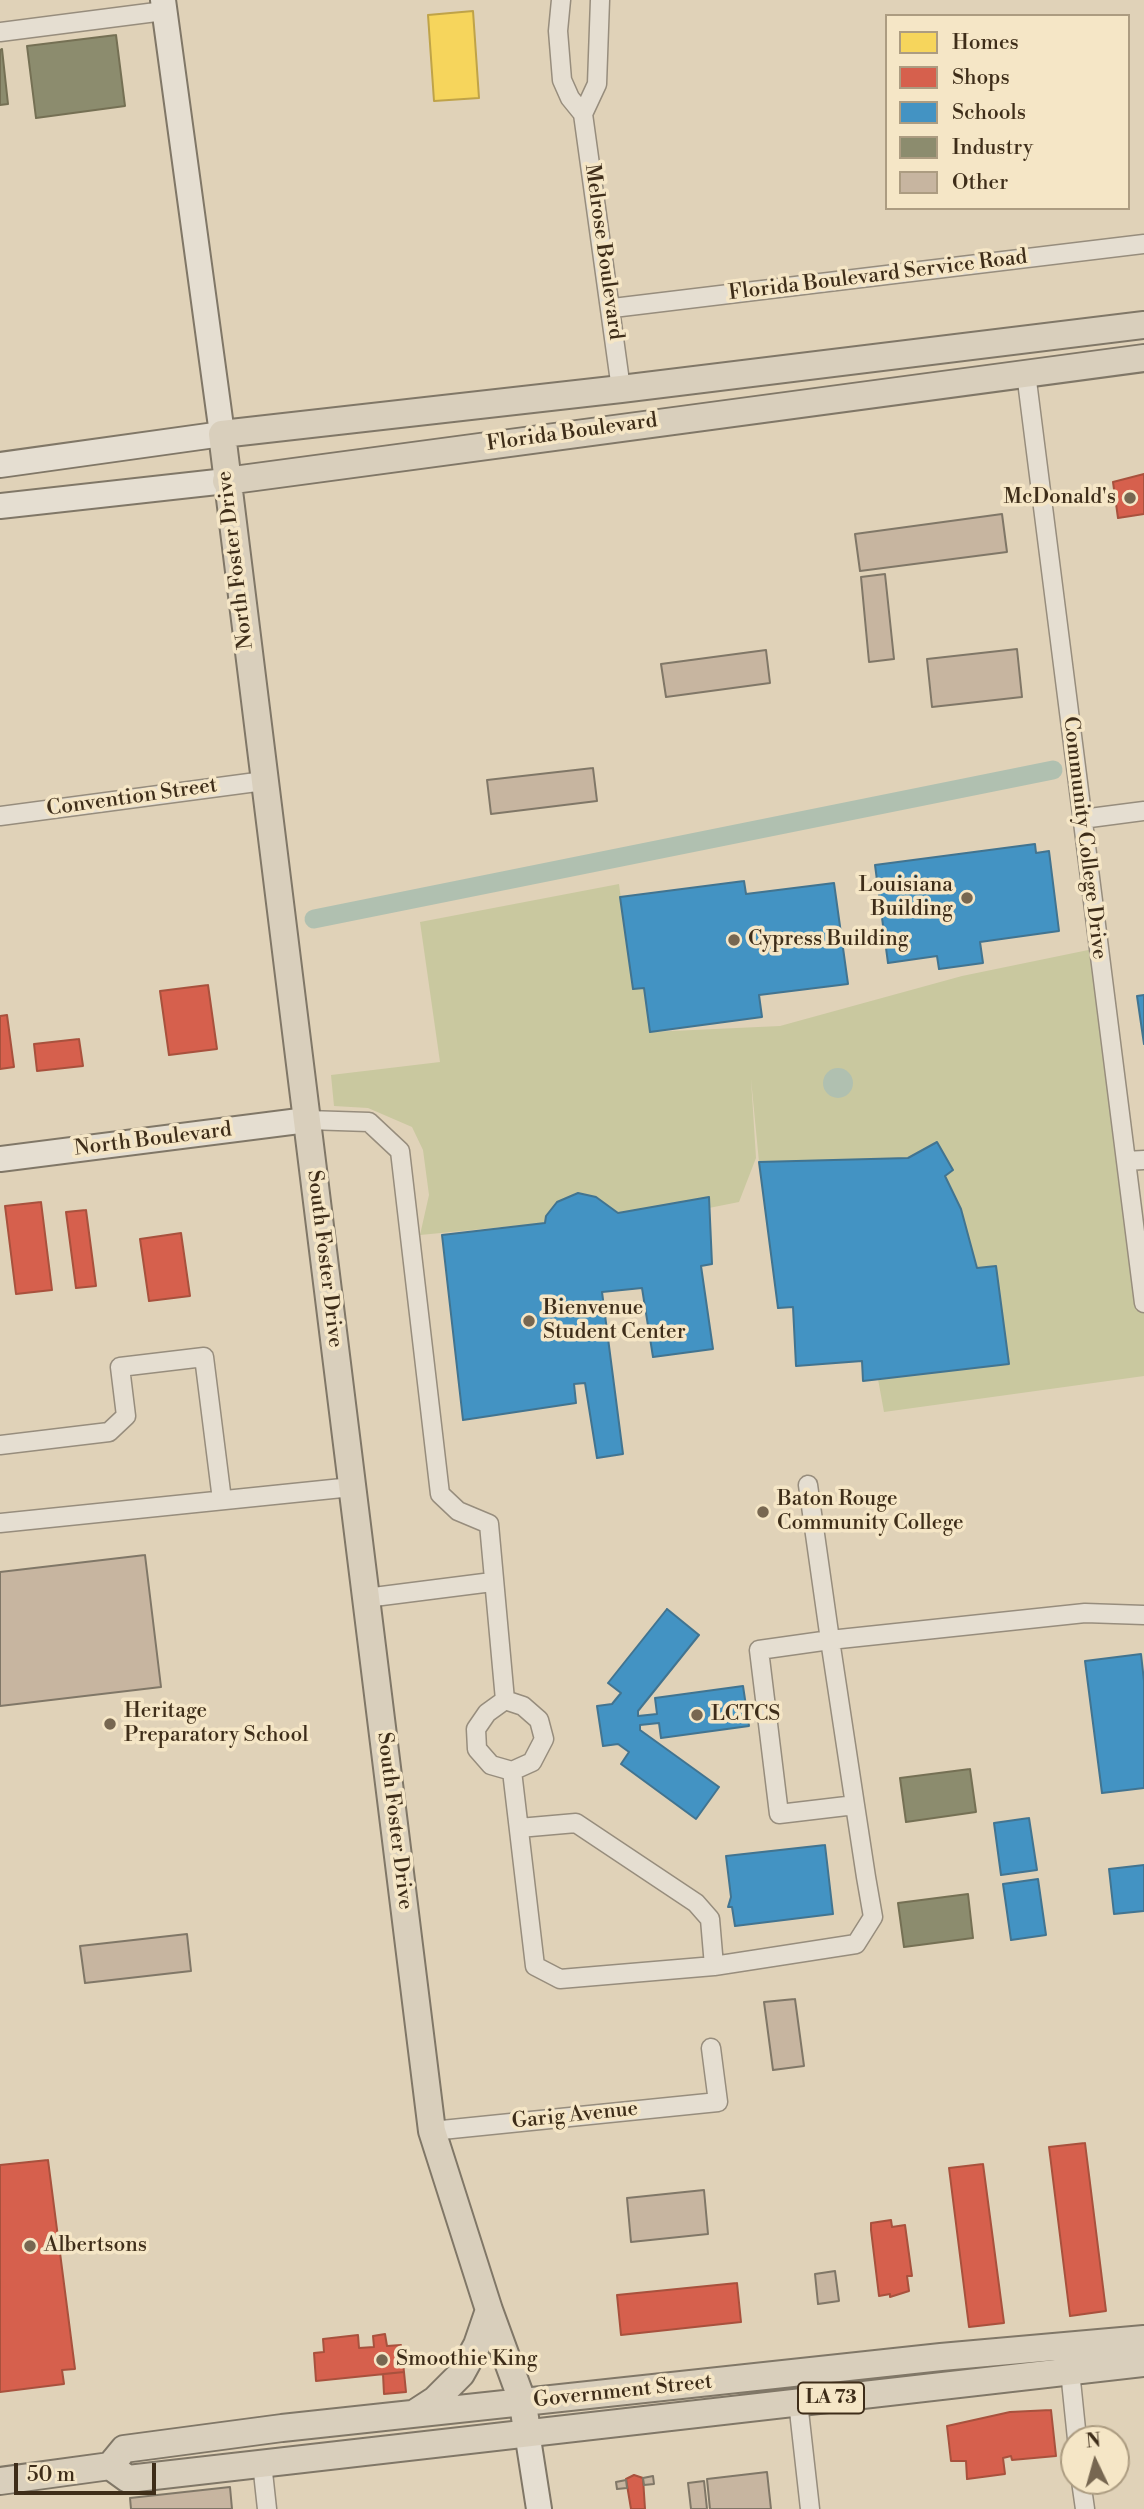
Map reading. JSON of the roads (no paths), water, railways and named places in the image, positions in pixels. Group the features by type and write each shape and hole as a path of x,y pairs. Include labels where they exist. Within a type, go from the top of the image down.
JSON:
{"main road":[{"name":"North Foster Drive","path":"164,5 222,433 307,1121"},
{"name":"Florida Boulevard","path":"0,464 222,433 621,389 1144,325"},
{"name":"Florida Boulevard","path":"0,506 226,481 1144,358"},
{"name":"North Boulevard","path":"0,1159 307,1121"},
{"name":"South Foster Drive","path":"307,1121 432,2131 489,2310 523,2403 539,2509"},
{"path":"414,2414 435,2400 461,2374 477,2345 489,2310"},
{"name":"Government Street","path":"0,2481 110,2466 124,2449 414,2414 941,2357 1144,2339"},
{"name":"Government Street","path":"110,2466 128,2479 1144,2362"}],"street":[{"name":"Melrose Boulevard","path":"561,0 558,31 562,80 570,98 583,114 613,309 621,389"},
{"path":"583,114 597,84 600,0"},
{"path":"0,32 164,5"},
{"name":"Florida Boulevard Service Road","path":"613,309 1144,244"},
{"name":"Community College Drive","path":"1026,373 1082,819 1135,1160 1144,1303"},
{"name":"Convention Street","path":"0,816 264,781"},
{"path":"1082,819 1144,811"},
{"path":"307,1121 369,1122 400,1151 440,1494 458,1511 489,1524 492,1582 505,1700"},
{"path":"0,1445 109,1432 126,1416 120,1367 204,1357 222,1500"},
{"path":"512,1771 535,1966 560,1979 714,1966 856,1944 873,1917 808,1485"},
{"path":"0,1523 352,1487"},
{"path":"366,1598 492,1582"},
{"path":"855,1805 779,1814 760,1650 1085,1613 1144,1615"},
{"path":"505,1700 523,1706 539,1720 544,1739 532,1762 512,1771 491,1766 477,1749 476,1729 487,1713 505,1700"},
{"path":"519,1828 576,1823 696,1903 709,1919 714,1966"},
{"name":"Garig Avenue","path":"432,2131 718,2102 711,2048"},
{"path":"1070,2371 1076,2425"},
{"path":"798,2402 810,2509"},
{"path":"262,2463 267,2509"}],"waterway":[{"path":"314,919 1053,770"}],"place":[{"name":"McDonald's","path":"1130,498"},
{"name":"Louisiana Building","path":"967,898"},
{"name":"Cypress Building","path":"734,940"},
{"name":"Bienvenue Student Center","path":"529,1321"},
{"name":"Baton Rouge Community College","path":"763,1512"},
{"name":"LCTCS","path":"697,1715"},
{"name":"Heritage Preparatory School","path":"110,1724"},
{"name":"Albertsons","path":"30,2246"},
{"name":"Smoothie King","path":"382,2360"}]}
